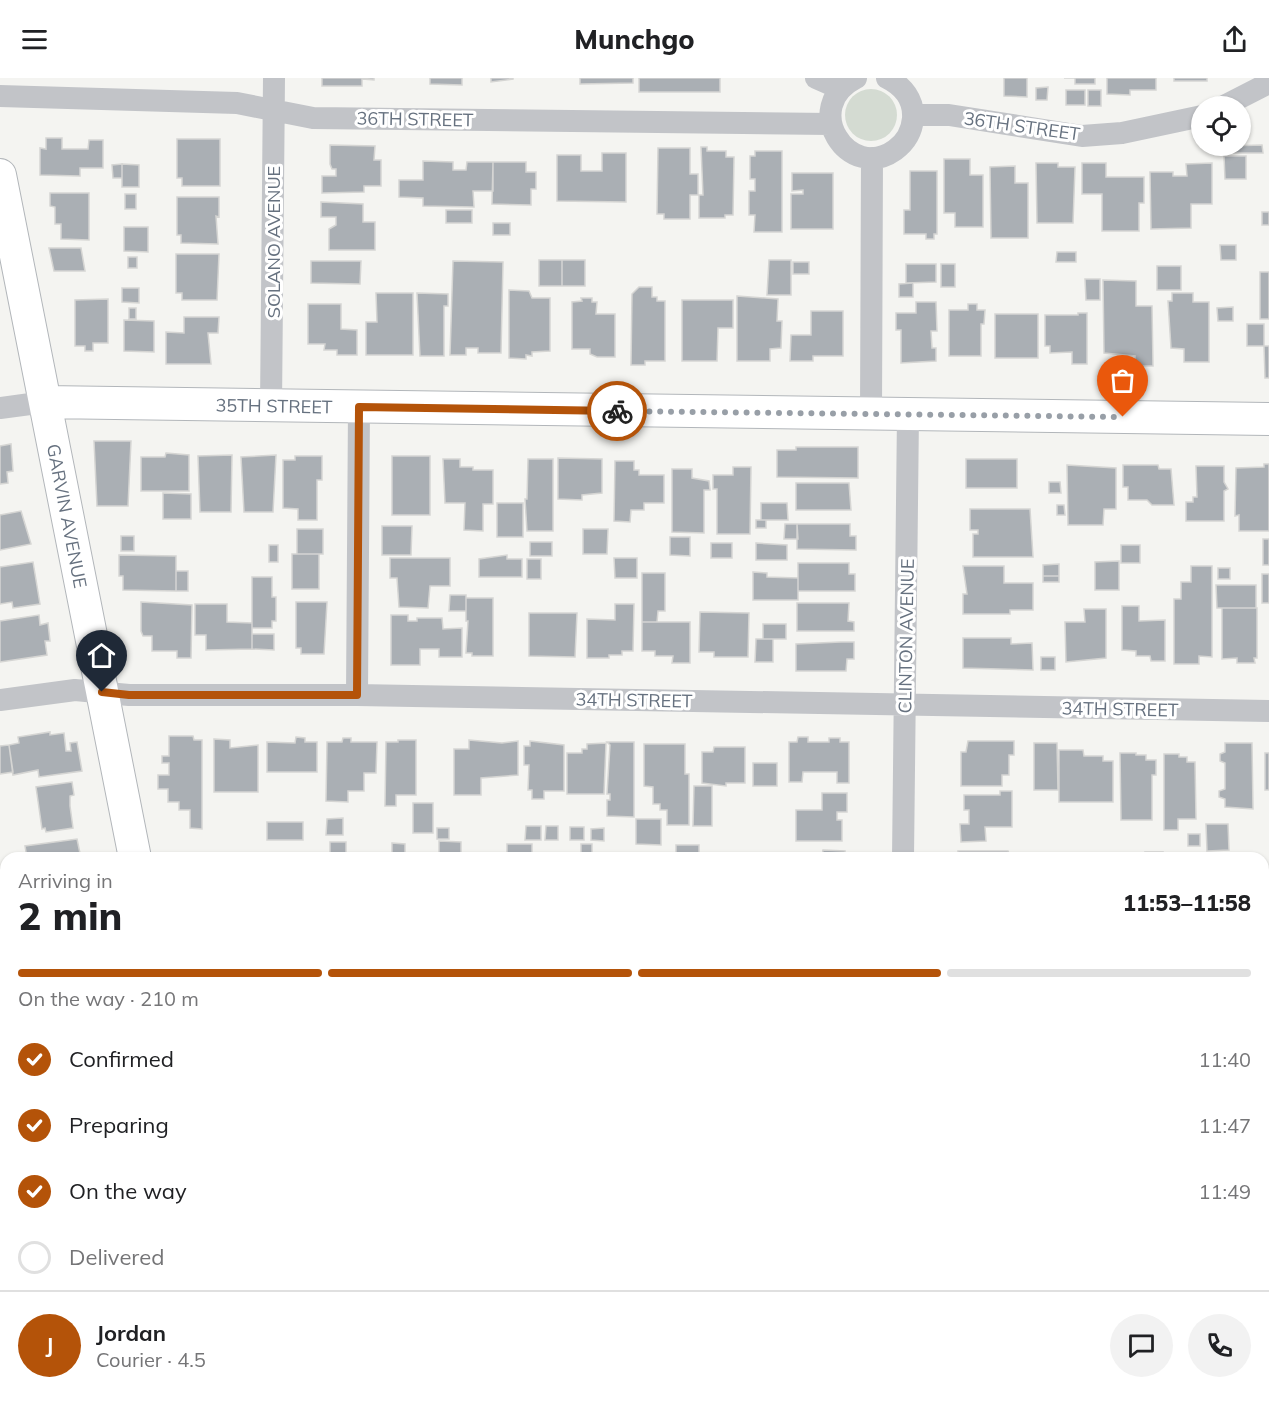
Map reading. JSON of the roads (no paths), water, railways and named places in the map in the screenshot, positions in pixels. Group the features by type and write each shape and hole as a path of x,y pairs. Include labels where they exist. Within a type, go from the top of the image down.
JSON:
{"street":[{"name":"SOLANO AVENUE","path":"271,407 274,78"},
{"path":"816,78 848,83"},
{"path":"848,83 833,100 831,124 838,141 849,151 872,158 890,153 901,145 911,129 913,115 908,98 894,80"},
{"path":"1244,96 1269,83"},
{"name":"36TH STREET","path":"0,96 237,103 313,118 831,124"},
{"name":"36TH STREET","path":"913,115 949,115 1083,136 1122,132 1191,118"},
{"path":"871,414 872,158"},
{"name":"GARVIN AVENUE","path":"0,175 134,852"},
{"name":"35TH STREET","path":"0,408 45,402 271,407 1269,419"},
{"path":"357,695 359,407"},
{"name":"CLINTON AVENUE","path":"903,852 908,414"},
{"name":"34TH STREET","path":"0,699 75,690 129,695 357,695 1269,711"}]}
